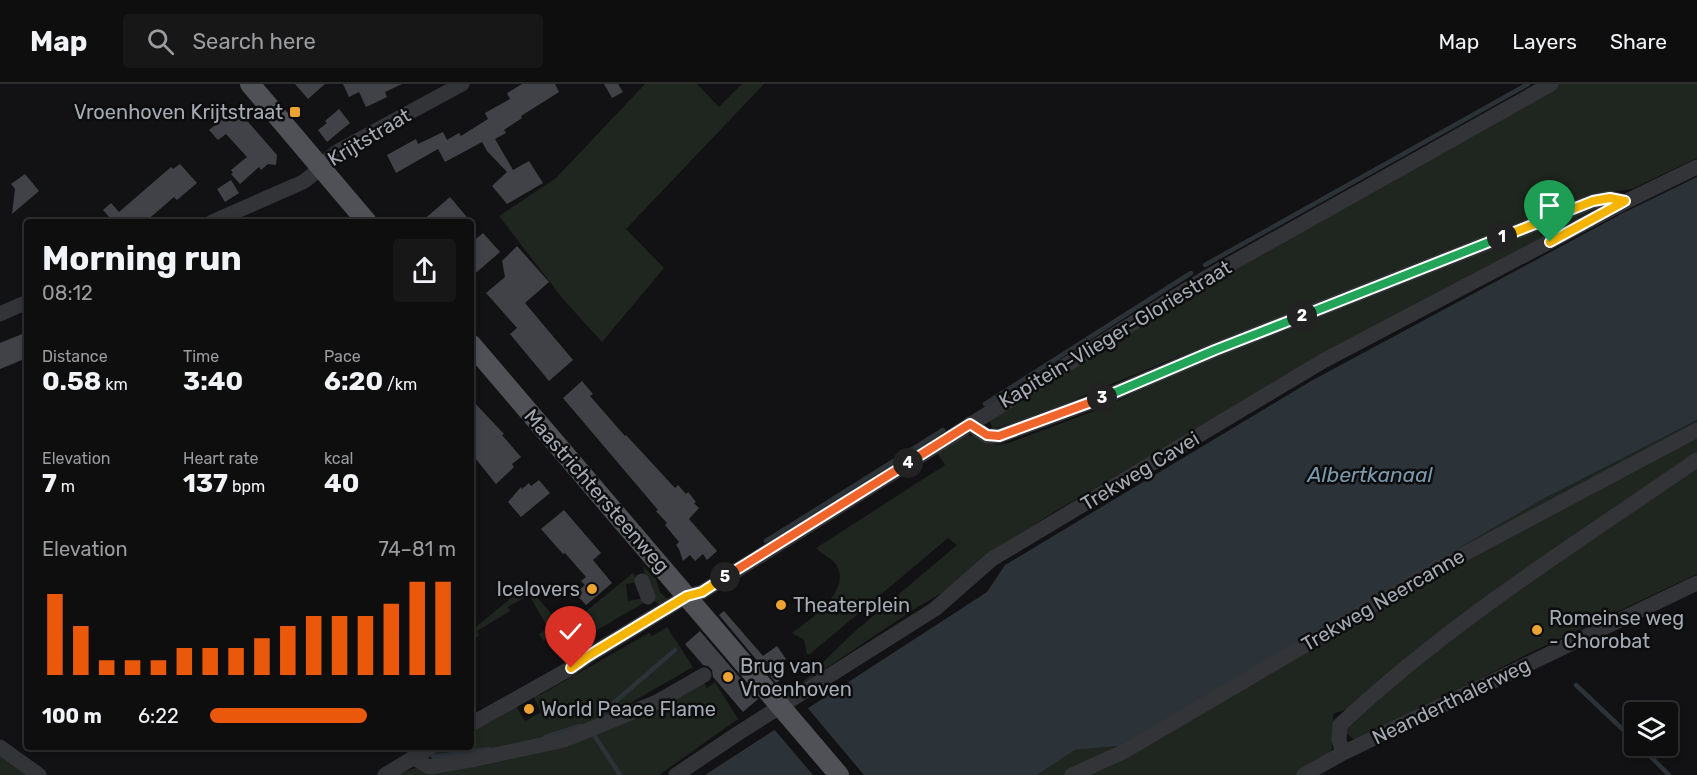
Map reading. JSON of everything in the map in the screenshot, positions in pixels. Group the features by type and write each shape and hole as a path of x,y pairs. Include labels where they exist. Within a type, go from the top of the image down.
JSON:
{"main road":[{"path":"250,84 364,219"},
{"name":"Maastrichtersteenweg","path":"474,348 839,775"}],"street":[{"name":"Krijtstraat","path":"219,219 303,182 340,150 462,84"},
{"name":"Kapitein-Vlieger-Gloriestraat","path":"474,722 571,668 687,596 702,592 1202,280 1551,84"},
{"name":"Trekweg Cavei","path":"676,775 935,609 992,559 1323,362 1625,201 1697,167"},
{"path":"970,424 987,435 999,436 1100,399 1215,350 1593,201 1610,198 1625,201"},
{"path":"0,314 24,303"},
{"name":"Trekweg Neercanne","path":"1072,775 1123,752 1430,572 1697,430"},
{"path":"1343,753 1339,740 1340,725 1371,696 1488,603 1697,460"},
{"path":"642,581 648,597"},
{"name":"Neanderthalerweg","path":"1304,775 1343,753 1697,583"},
{"path":"413,757 429,767 564,740 657,702 704,675"},
{"path":"0,747 39,775"},
{"path":"385,775 426,750"}],"shaded area":[{"path":"645,84 697,84 719,107 742,84 764,84 626,229 664,268 602,342 563,299 499,216 556,178"},
{"path":"1558,84 1697,84 1697,158 1632,189 1609,192 1205,346 1045,413 993,429 988,417 1222,271"},
{"path":"1599,206 1267,389 1054,512 1008,542 950,588 798,687 853,633 957,545 948,538 810,654 807,654 804,640 792,633 826,604 838,586 840,576 837,566 816,548 945,465 936,451 966,435 976,436 997,445 1009,443 1102,408 1223,352"},
{"path":"1697,420 1697,574 1354,740 1346,733 1347,709 1333,714 1334,733 1331,753 1299,775 1037,775 1075,750 1119,746 1543,499"},
{"path":"643,566 656,579 660,592 668,600 663,608 650,597 653,596 650,581 646,581"},
{"path":"633,573 638,582 626,584 628,601 644,598 647,601 597,630 589,616 543,641 539,634 548,628 529,595 508,607 510,611 477,631 479,636 474,638 474,629 527,585 564,629"},
{"path":"667,627 693,667 594,724 523,746 433,759 430,757 439,750 474,750 474,729 516,706 525,721 541,712 533,696 540,695 649,633 652,636"},
{"path":"703,682 707,688 715,682 738,719 659,775 396,775 418,767 531,753"},
{"path":"0,752 30,775 0,775"}],"water":[{"name":"Albertkanaal","path":"1697,177 1697,420 1543,499 1119,746 1075,750 1037,775 705,775 987,592 1005,565 1311,381 1623,213"}],"pier":[{"path":"806,706 864,775 813,775 773,728"}],"building":[{"path":"295,84 325,84 308,99"},
{"path":"343,84 402,84 385,92 387,97 366,107 359,92 349,97"},
{"path":"522,84 555,84 559,92 521,116 522,118 504,130 506,133 495,139 513,170 529,161 543,183 507,204 492,186 507,172 487,151 482,142 445,162 438,149 396,173 387,155 416,139 418,144 443,132 447,140 459,133 461,136 488,119 485,113 510,99 507,93"},
{"path":"604,84 618,84 623,92 612,98"},
{"path":"236,108 277,155 276,165 268,164 261,170 259,167 240,184 231,174 233,173 231,170 247,157 226,134 218,140 209,130"},
{"path":"339,109 350,123 327,142 318,130"},
{"path":"180,164 197,183 177,200 174,197 148,219 111,219 103,210 111,203 119,212 171,167 173,169"},
{"path":"25,174 39,191 12,214 15,189 11,184"},
{"path":"231,180 239,193 225,202 217,189"},
{"path":"450,197 468,219 424,219"},
{"path":"483,233 500,252 474,274 474,240"},
{"path":"517,246 549,282 525,303 573,360 549,381 510,334 517,328 486,293 505,277 502,261"},
{"path":"24,333 24,359 0,369 0,343"},
{"path":"582,381 593,394 590,396 625,436 675,488 678,485 696,502 694,503 699,508 689,519 717,551 707,560 703,554 695,561 690,555 683,561 676,545 679,542 665,525 667,523 656,511 658,510 563,398"},
{"path":"474,402 504,434 502,435 521,457 512,464 514,467 496,484 474,457"},
{"path":"539,480 550,493 521,517 508,502 521,487 522,489 529,483 531,486"},
{"path":"564,510 601,553 593,560 612,583 586,605 575,593 585,585 581,581 586,577 541,529"},
{"path":"724,611 763,656 777,646 786,659 773,669 781,679 776,683 719,615"},
{"path":"700,631 758,699 743,712 713,677 712,670 703,665 685,644"}],"waterway":[{"path":"1205,265 1528,84"},
{"path":"985,404 1191,273"},
{"path":"766,541 943,430"},
{"path":"601,714 675,650"},
{"path":"1576,685 1624,731"},
{"path":"545,737 580,726"},
{"path":"594,735 620,775"},
{"path":"433,757 490,749"},
{"path":"1650,756 1669,775"}],"place":[{"name":"Vroenhoven Krijtstraat","path":"295,112"},
{"name":"Icelovers","path":"592,589"},
{"name":"Theaterplein","path":"781,605"},
{"name":"Romeinse weg - Chorobat","path":"1537,630"},
{"name":"Brug van Vroenhoven","path":"728,677"},
{"name":"World Peace Flame","path":"529,709"}],"route":[{"path":"571,668 687,596 702,592 970,424 987,435 999,436 1100,399 1215,350 1593,201 1610,198 1625,201 1550,242"}]}
